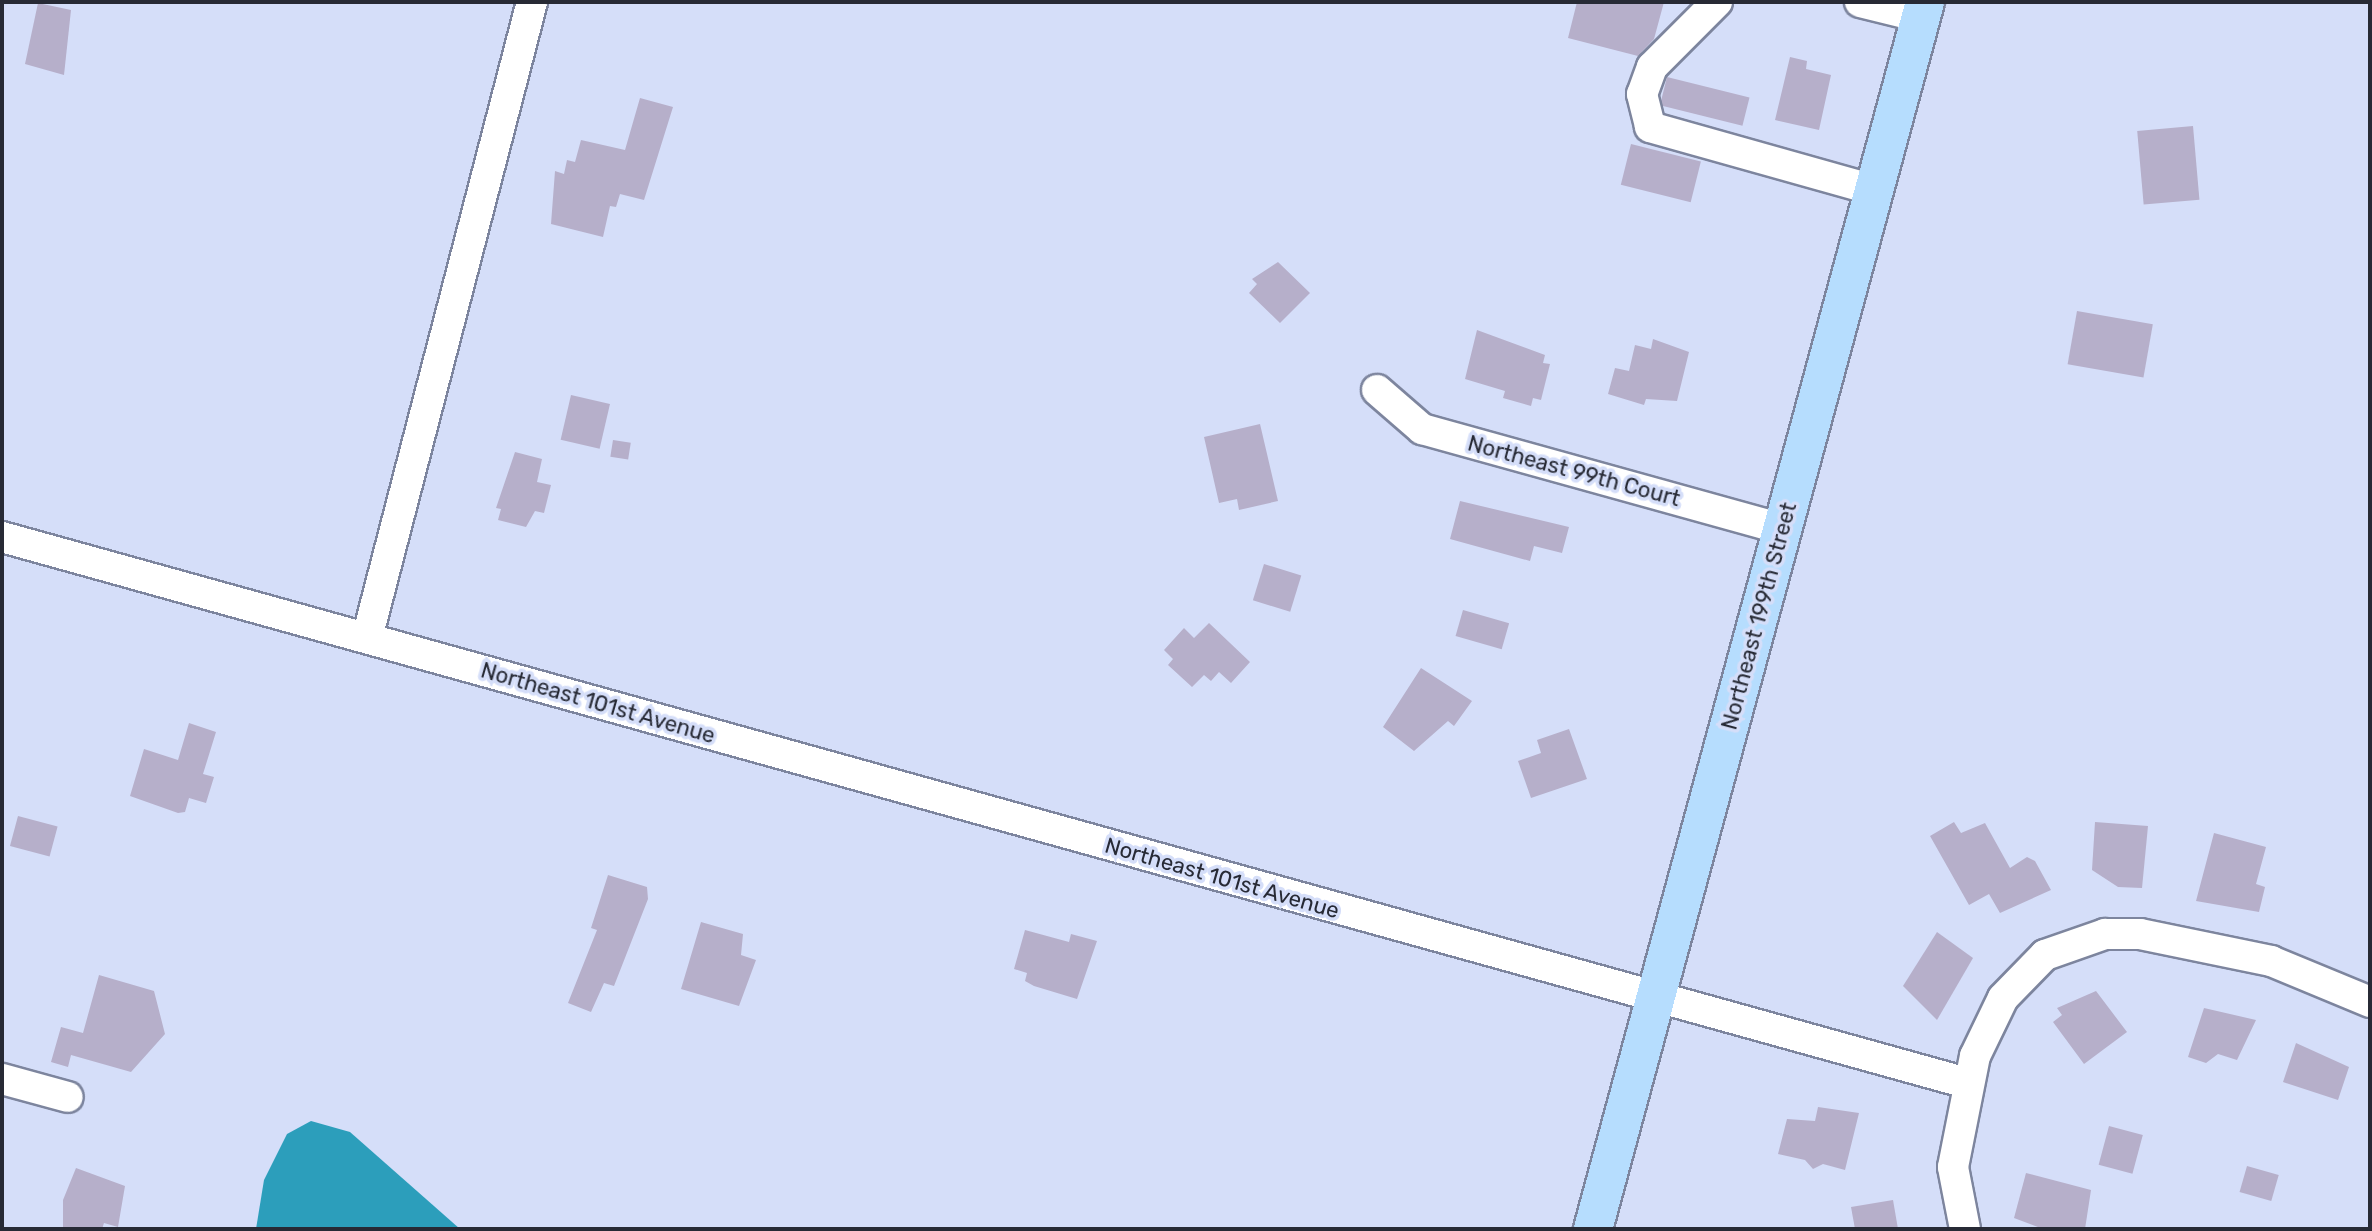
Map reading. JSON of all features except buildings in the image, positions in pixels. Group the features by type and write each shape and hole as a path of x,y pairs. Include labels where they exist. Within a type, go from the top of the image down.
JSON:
{"main road":[{"name":"Northeast 199th Street","path":"1593,1229 1923,10"}],"street":[{"path":"367,638 532,2"},
{"path":"1717,2 1652,67 1642,94 1650,127 1874,190"},
{"path":"1860,2 1923,10"},
{"name":"Northeast 99th Court","path":"1377,390 1422,429 1783,529"},
{"name":"Northeast 101st Avenue","path":"2,537 1655,1000 1967,1083"},
{"path":"1965,1229 1953,1167 1967,1083 1987,1025 2024,971 2071,942 2105,934 2173,939 2271,961 2370,1002"},
{"path":"2,1079 68,1097"}],"water":[{"path":"311,1121 350,1132 460,1229 256,1229 264,1180 287,1134"}]}
